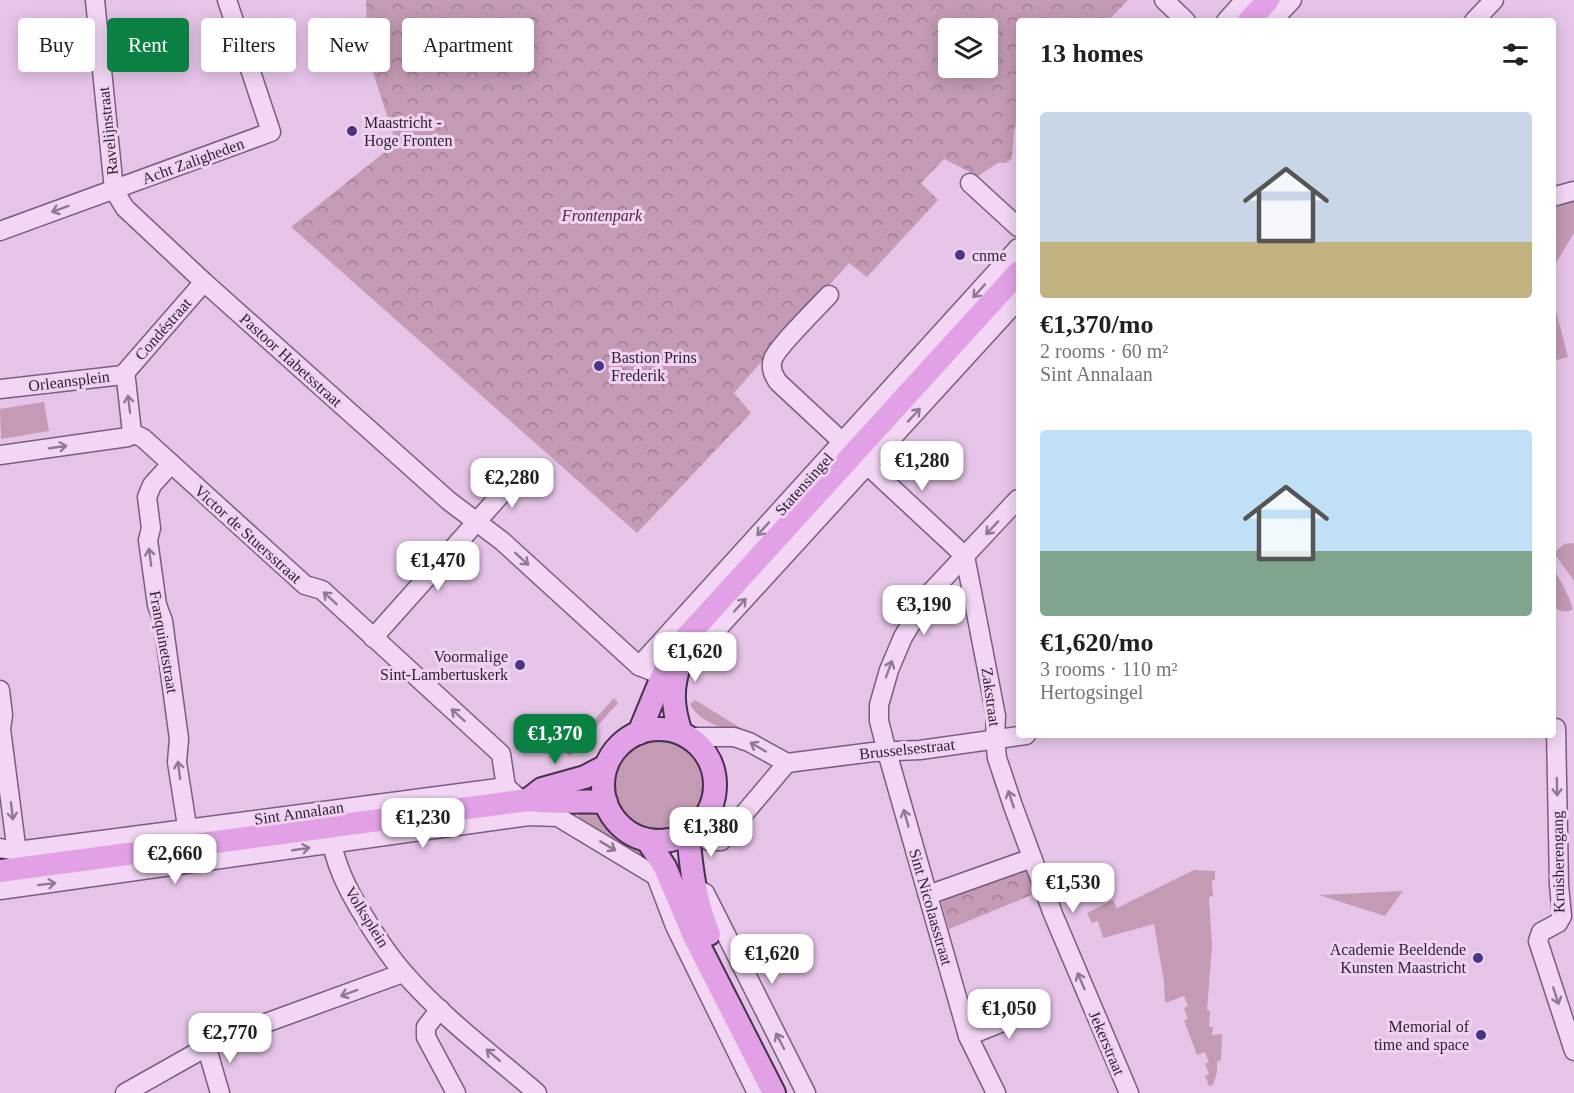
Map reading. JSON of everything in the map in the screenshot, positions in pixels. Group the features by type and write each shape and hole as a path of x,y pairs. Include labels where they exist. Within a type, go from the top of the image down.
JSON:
{"main road":[{"path":"1252,18 1268,0"},
{"name":"Statensingel","path":"639,733 672,653 1016,275"},
{"path":"684,735 673,708 674,684 684,656 687,636"},
{"path":"660,729 684,735 696,743 707,756 715,780 714,797 708,813 690,831 665,840 647,840 629,832 615,819 606,802 603,784 606,766 617,748 627,739 639,733 660,729"},
{"name":"Sint Annalaan","path":"515,802 542,789 585,777 606,766"},
{"name":"Sint Annalaan","path":"9,860 190,846 515,802 606,802"},
{"path":"679,893 690,831"},
{"path":"647,840 679,893 694,936 774,1093"},
{"path":"679,893 701,915 790,1093"}],"street":[{"name":"Ravelijnstraat","path":"95,0 115,190"},
{"name":"Acht Zaligheden","path":"0,231 271,132 227,0"},
{"path":"1164,0 1183,18"},
{"path":"1229,18 1245,0"},
{"path":"1275,18 1292,0"},
{"path":"1477,18 1494,0"},
{"path":"969,183 1016,225"},
{"name":"Pastoor Habetsstraat","path":"115,190 130,214 449,501 502,541 639,666 662,675"},
{"path":"1556,196 1574,191"},
{"name":"Statensingel","path":"855,453 1016,251"},
{"name":"Condéstraat","path":"123,375 204,282"},
{"path":"829,295 776,353 771,367 778,382 965,556"},
{"name":"Statensingel","path":"639,666 855,453 1016,302"},
{"name":"Orleansplein","path":"0,389 123,375 126,379 132,434"},
{"path":"0,455 128,437 132,434"},
{"name":"Victor de Stuersstraat","path":"132,434 143,438 305,585 322,590 501,754 515,802"},
{"name":"Franquinetstraat","path":"171,464 149,490 147,497 151,528 148,540 157,605 164,621 180,739 177,762 190,846"},
{"path":"373,638 521,472"},
{"name":"Sint Nicolaasstraat","path":"996,1093 968,1036 887,752 879,721 879,705 895,654 913,619 930,593 1016,502"},
{"name":"Zakstraat","path":"965,556 996,716 995,739"},
{"path":"0,690 9,860"},
{"name":"Kruisherengang","path":"1561,728 1566,884 1562,916 1558,923 1541,932 1538,940 1574,1051"},
{"path":"684,735 734,737 749,742 787,763 721,841 710,840 690,831"},
{"name":"Brusselsestraat","path":"787,763 920,750 1016,736"},
{"name":"Jekerstraat","path":"995,739 997,758 1032,858 1129,1093"},
{"name":"Sint Annalaan","path":"515,802 558,817 652,872 679,893"},
{"name":"Volksplein","path":"329,827 337,865 353,899 403,972 440,1009 537,1093"},
{"name":"Sint Annalaan","path":"0,890 190,846"},
{"path":"928,895 1032,858"},
{"path":"758,1093 675,926 679,893 705,893 806,1093"},
{"path":"125,1093 206,1045 403,972"},
{"path":"440,1009 426,1027 426,1037 456,1093"},
{"path":"968,1036 1036,1009"},
{"path":"206,1045 220,1093"}],"green space":[{"name":"Frontenpark","path":"366,0 1128,0 1111,18 1016,18 1016,124 1012,159 1006,163 998,163 978,176 944,159 921,183 938,200 867,277 849,263 734,393 751,413 637,533 291,227 396,143 373,72 390,72 390,18 366,18"},
{"path":"1574,197 1574,233 1556,263 1556,201"},
{"path":"1556,311 1568,357 1556,360"},
{"path":"44,402 49,431 1,439 0,409"},
{"path":"1574,543 1574,581 1556,556 1556,551 1564,544"},
{"path":"1556,573 1573,609 1571,611 1556,609"},
{"path":"614,698 618,703 570,756 565,752"},
{"path":"695,700 747,732 723,728 700,717 690,704"},
{"path":"659,741 676,744 691,754 701,769 704,786 701,803 691,818 676,828 659,831 642,828 627,818 617,803 614,786 617,769 627,754 642,744"},
{"path":"577,808 598,814 613,833 639,848 654,865 580,822"},
{"path":"1026,866 1036,893 949,929 939,895"},
{"path":"1194,870 1215,871 1215,880 1212,880 1213,896 1209,897 1212,946 1207,1010 1210,1011 1209,1027 1213,1027 1212,1035 1222,1034 1221,1060 1217,1062 1213,1085 1209,1086 1205,1076 1209,1074 1205,1064 1209,1062 1205,1052 1197,1055 1184,1020 1188,1019 1184,1008 1188,1006 1184,996 1165,1003 1164,982 1154,924 1103,938 1098,921 1092,923 1087,913 1113,900 1117,908"},
{"path":"1403,891 1385,916 1319,895"}],"place":[{"name":"Maastricht - Hoge Fronten","path":"352,131"},
{"name":"cnme","path":"960,255"},
{"name":"Bastion Prins Frederik","path":"599,366"},
{"name":"Voormalige Sint-Lambertuskerk","path":"520,665"},
{"name":"Academie Beeldende Kunsten Maastricht","path":"1478,958"},
{"name":"Memorial of time and space","path":"1481,1035"}]}
